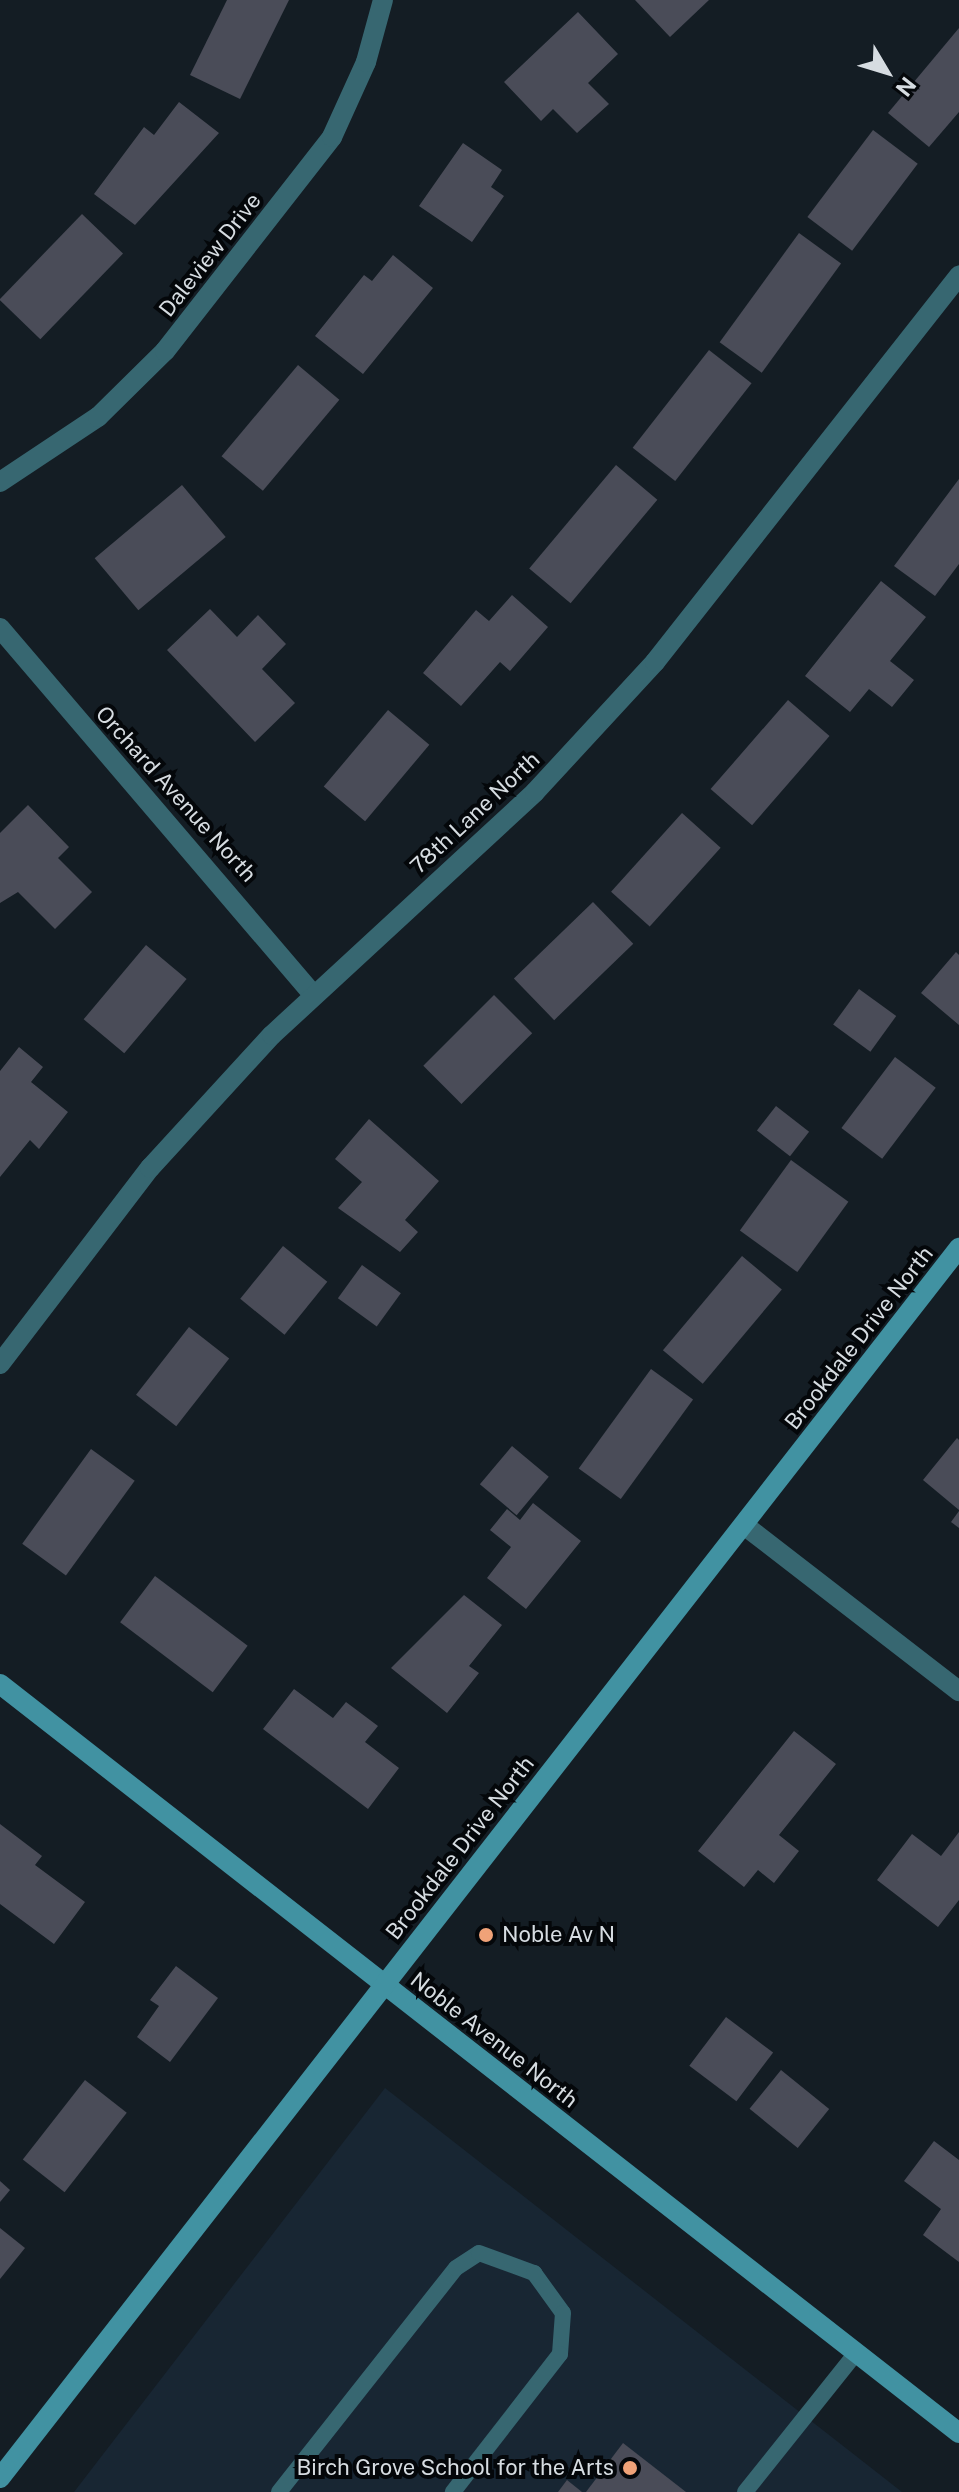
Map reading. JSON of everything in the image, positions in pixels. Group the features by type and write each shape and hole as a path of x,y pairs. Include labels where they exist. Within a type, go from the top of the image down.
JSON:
{"street":[{"name":"Daleview Drive","path":"0,482 98,417 165,351 332,137 366,62 383,0"},
{"name":"78th Lane North","path":"0,1364 150,1168 313,995 535,792 655,662 959,275"},
{"name":"Orchard Avenue North","path":"0,628 313,995"},
{"name":"Brookdale Drive North","path":"0,2478 959,1248"},
{"path":"744,1525 959,1691"},
{"name":"Noble Avenue North","path":"0,1684 959,2433"}],"lane":[{"path":"279,2492 456,2268 479,2253 534,2273 563,2313 560,2354 453,2492"},
{"path":"745,2492 856,2353"}],"shaded area":[{"path":"385,2088 902,2492 74,2492"}],"building":[{"path":"227,0 289,0 240,99 190,75"},
{"path":"635,0 709,0 670,37"},
{"path":"578,12 618,54 588,83 609,104 577,133 553,109 541,121 504,82"},
{"path":"959,28 959,112 929,147 888,113"},
{"path":"179,102 219,133 135,225 94,194 144,127 154,135"},
{"path":"873,130 918,164 852,251 807,217"},
{"path":"463,143 502,170 491,187 504,196 472,242 419,206"},
{"path":"82,214 123,254 40,339 0,299"},
{"path":"799,233 841,264 762,373 720,342"},
{"path":"393,255 433,288 363,374 315,336 364,275 372,281"},
{"path":"709,350 752,383 675,481 633,448"},
{"path":"298,365 339,400 263,491 222,456"},
{"path":"616,465 657,500 571,603 529,568"},
{"path":"959,479 959,564 935,596 894,566"},
{"path":"182,485 226,537 138,610 95,558"},
{"path":"881,581 926,617 890,661 914,680 892,707 869,689 850,712 805,676"},
{"path":"512,595 548,627 510,671 500,662 461,706 423,673 476,610 489,621"},
{"path":"210,609 237,637 258,615 286,644 262,669 295,703 255,742 167,650"},
{"path":"788,700 830,736 752,825 711,789"},
{"path":"388,710 429,745 365,821 324,787"},
{"path":"28,805 69,847 58,858 92,892 55,929 18,892 0,903 0,833"},
{"path":"682,813 721,848 650,927 611,892"},
{"path":"593,902 633,944 554,1020 514,978"},
{"path":"146,945 187,979 124,1053 84,1019"},
{"path":"956,952 959,955 959,1025 921,993"},
{"path":"859,989 896,1016 870,1052 833,1025"},
{"path":"494,995 532,1033 461,1104 423,1066"},
{"path":"19,1047 43,1067 31,1082 68,1112 39,1149 30,1140 0,1177 0,1071"},
{"path":"895,1057 936,1088 882,1159 841,1128"},
{"path":"776,1106 809,1132 790,1156 757,1130"},
{"path":"369,1119 439,1181 405,1220 418,1232 400,1252 338,1208 362,1182 335,1159"},
{"path":"791,1160 848,1202 797,1272 740,1230"},
{"path":"283,1246 327,1282 285,1335 240,1299"},
{"path":"742,1256 782,1289 703,1384 663,1350"},
{"path":"362,1265 401,1293 377,1326 338,1298"},
{"path":"189,1327 229,1358 176,1426 136,1395"},
{"path":"651,1369 693,1400 621,1499 579,1469"},
{"path":"957,1438 959,1440 959,1510 923,1480"},
{"path":"512,1446 549,1477 517,1515 480,1484"},
{"path":"91,1449 135,1481 66,1575 22,1544"},
{"path":"533,1503 581,1541 526,1609 487,1578 511,1547 490,1530 507,1509 520,1520"},
{"path":"959,1511 959,1528 951,1522"},
{"path":"155,1576 248,1646 213,1692 120,1622"},
{"path":"464,1595 502,1625 469,1666 479,1673 447,1713 391,1668"},
{"path":"294,1689 333,1718 346,1702 378,1726 365,1742 399,1768 368,1809 263,1729"},
{"path":"794,1731 836,1764 779,1835 799,1851 774,1883 758,1870 744,1887 698,1851"},
{"path":"0,1824 42,1856 35,1865 85,1902 54,1944 0,1904"},
{"path":"959,1832 959,1900 938,1927 877,1880 912,1834 941,1856"},
{"path":"176,1966 218,1998 170,2062 137,2037 159,2006 150,2000"},
{"path":"726,2017 773,2053 736,2101 689,2066"},
{"path":"781,2070 829,2109 798,2148 750,2109"},
{"path":"85,2080 127,2113 65,2192 23,2160"},
{"path":"934,2141 959,2160 959,2262 923,2235 941,2209 904,2181"},
{"path":"0,2181 10,2190 0,2202"},
{"path":"0,2228 25,2248 0,2279"},
{"name":"Birch Grove School for the Arts","path":"623,2443 686,2492 586,2492"},
{"name":"Birch Grove School for the Arts","path":"567,2480 582,2492 558,2492"}],"place":[{"name":"Noble Av N","path":"486,1935"},
{"name":"Birch Grove School for the Arts","path":"630,2468"}]}
